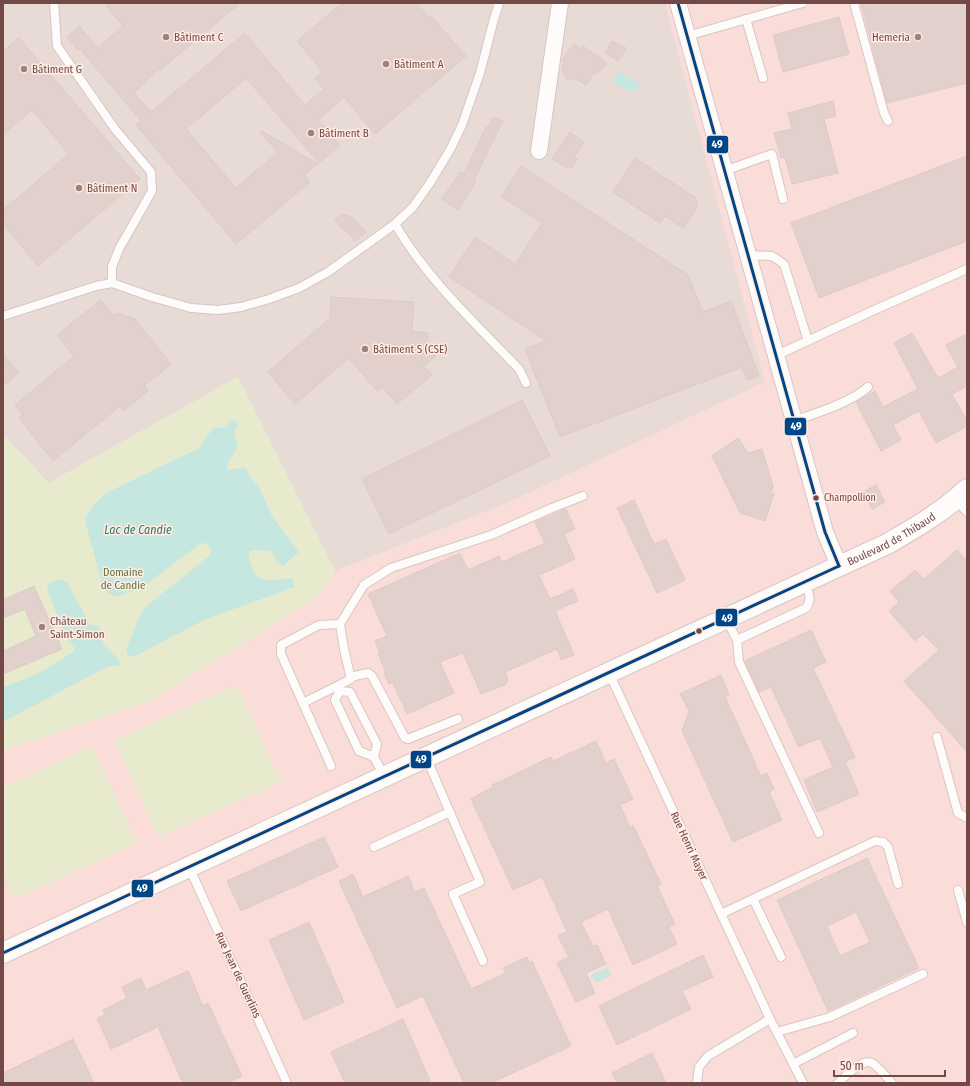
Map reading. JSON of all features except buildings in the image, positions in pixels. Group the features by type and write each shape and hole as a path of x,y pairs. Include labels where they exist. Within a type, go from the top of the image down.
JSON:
{"street":[{"path":"539,151 560,3"},
{"path":"678,3 793,421 825,532 839,566"},
{"name":"Boulevard de Thibaud","path":"3,953 887,544 963,500"}],"lane":[{"path":"54,3 57,46 115,129 151,172 152,191 119,249 112,267 112,283"},
{"path":"3,316 96,286 112,283 152,297 191,308 218,310 241,307 299,288 328,272 395,224 413,207 430,183 451,148 462,125 480,73 499,3"},
{"path":"687,36 803,3"},
{"path":"854,3 884,113 888,122"},
{"path":"746,19 763,78"},
{"path":"724,171 772,154 783,198"},
{"path":"395,224 406,244 420,262 449,296 519,369 526,383"},
{"path":"747,255 772,256 784,264 808,341"},
{"path":"776,356 967,269"},
{"path":"793,421 817,414 862,392 868,387"},
{"path":"303,704 339,688 351,679 340,624 364,585 391,568 491,535 582,496"},
{"path":"736,640 806,608 809,604 810,598 804,582"},
{"path":"725,618 736,640 739,662 819,833"},
{"path":"330,766 281,654 281,645 319,625 340,624"},
{"name":"Rue Henri Mayer","path":"608,672 770,1019 803,1083"},
{"path":"350,677 368,673 372,676 405,738 408,739 458,719"},
{"path":"339,688 334,700 359,751 374,757 384,776"},
{"path":"339,688 350,692 377,744 374,757"},
{"path":"937,737 958,813 967,818"},
{"path":"426,757 480,882 452,894 483,961"},
{"path":"374,847 450,812"},
{"path":"721,914 875,841 883,842 888,847 898,884"},
{"name":"Rue Jean de Guerlins","path":"188,867 287,1083"},
{"path":"958,890 967,922"},
{"path":"753,899 781,957"},
{"path":"777,1032 830,1017 923,974"},
{"path":"697,1083 699,1067 708,1056 770,1019"},
{"path":"793,1064 853,1033"},
{"path":"841,1082 860,1065 867,1062 872,1063 892,1083"}],"shaded area":[{"path":"3,3 665,3 765,382 507,503 335,571 238,377 49,483 3,435"},
{"path":"665,3 967,3 967,1083 3,1083 3,751 151,701 320,595 335,571 507,503 765,382"}],"green space":[{"name":"Domaine de Candie","path":"238,377 335,571 320,595 151,701 3,751 3,435 49,483"},
{"path":"237,685 281,782 158,837 114,740"},
{"path":"92,746 137,843 15,899 3,874 3,787"}],"water":[{"path":"618,71 639,84 633,94 612,81"},
{"name":"Lac de Candie","path":"235,420 238,426 234,432 238,447 227,464 227,470 246,467 249,476 259,487 272,516 299,552 283,566 276,560 271,551 251,550 248,555 252,569 260,578 276,580 292,578 295,587 206,619 137,655 128,657 126,649 143,609 209,556 212,550 207,544 201,543 140,589 115,597 104,590 85,521 86,517 94,505 108,492 199,448 213,428 226,427 230,421"},
{"path":"59,579 67,582 90,625 99,626 103,638 103,644 119,660 119,666 109,666 3,722 3,687 37,674 72,653 75,648 67,640 47,590 49,583"},
{"path":"608,967 611,976 595,983 591,975"}],"transit line":[{"name":"49","path":"678,3 825,532 839,566"},
{"name":"49","path":"3,953 839,566"}],"place":[{"name":"Bâtiment C","path":"166,37"},
{"name":"Hemeria","path":"918,37"},
{"name":"Bâtiment A","path":"386,64"},
{"name":"Bâtiment G","path":"24,69"},
{"name":"Bâtiment B","path":"311,133"},
{"name":"Bâtiment N","path":"79,188"},
{"name":"Bâtiment S (CSE)","path":"365,349"},
{"name":"Champollion","path":"816,498"},
{"name":"Château Saint-Simon","path":"42,627"}]}
